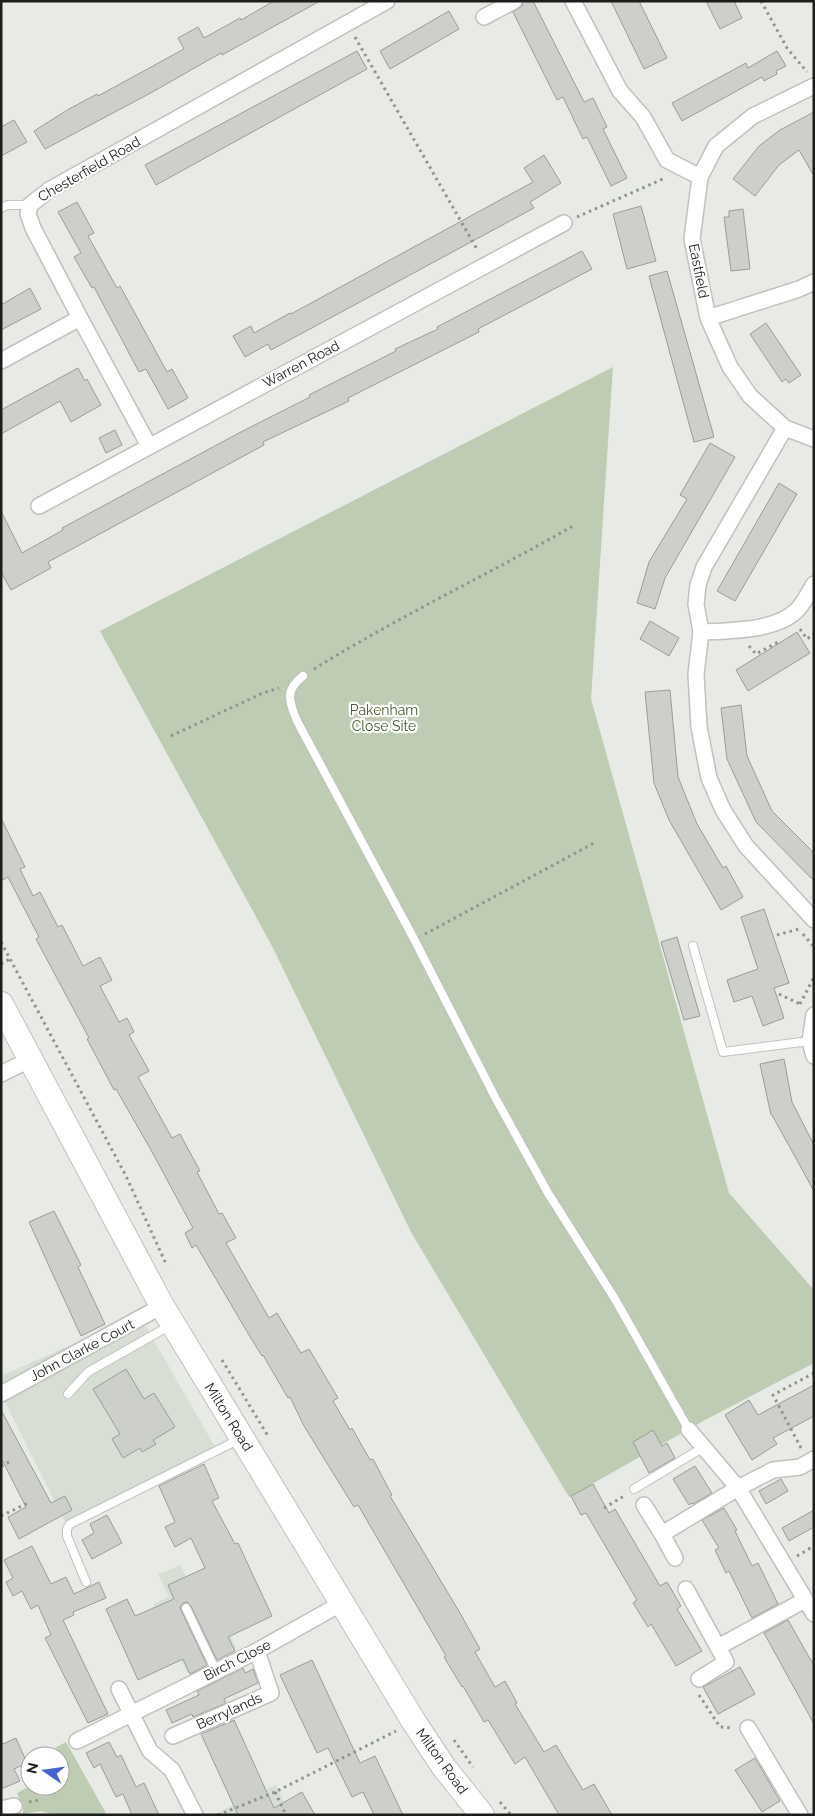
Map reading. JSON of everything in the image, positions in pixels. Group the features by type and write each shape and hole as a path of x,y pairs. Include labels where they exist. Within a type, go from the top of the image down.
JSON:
{"main road":[{"name":"Milton Road","path":"1,1004 167,1315 414,1722 443,1766 482,1815"}],"street":[{"name":"Chesterfield Road","path":"149,446 33,228 28,214 30,205 49,190 387,1"},
{"path":"484,17 514,1"},
{"path":"573,1 620,91 643,117 667,160 700,176"},
{"name":"Eastfield","path":"812,82 753,116 716,146 700,176 692,238 708,318 730,367 750,396 785,428 814,439"},
{"name":"Warren Road","path":"38,506 564,223"},
{"path":"708,318 799,289 814,282"},
{"path":"1,361 80,318"},
{"path":"785,428 704,567 698,585 696,604 701,632 696,674 699,727 709,778 723,810 746,846 814,920"},
{"path":"701,632 731,631 780,622 797,611 814,584"},
{"path":"814,1015 810,1040 814,1056"},
{"path":"1,1074 31,1059"},
{"name":"John Clarke Court","path":"1,1394 167,1315"},
{"path":"689,1430 738,1488 814,1614"},
{"path":"662,1534 738,1488 773,1470 800,1467 811,1460"},
{"path":"644,1505 674,1558"},
{"path":"686,1589 726,1662 699,1680"},
{"path":"718,1648 805,1600"},
{"name":"Birch Close","path":"77,1741 257,1651 342,1603"},
{"name":"Berrylands","path":"173,1736 271,1693 257,1651"},
{"path":"119,1689 150,1751 172,1770 194,1815"},
{"path":"748,1728 800,1815"}],"lane":[{"path":"1,208 6,205 30,205"},
{"path":"303,676 292,686 290,695 290,704 297,721 414,939 496,1099 548,1193 615,1299 689,1430"},
{"path":"693,946 724,1052 810,1040"},
{"path":"68,1394 88,1372 167,1315"},
{"path":"86,1582 67,1536 67,1529 70,1524 242,1438"},
{"path":"634,1489 704,1447"},
{"path":"186,1608 216,1671"}],"path":[{"path":"760,1 787,48 812,82"},
{"path":"348,23 486,264"},
{"path":"564,223 673,174 700,176"},
{"path":"303,676 408,614 520,556 573,526"},
{"path":"171,736 273,689 292,686"},
{"path":"414,939 596,842"},
{"path":"777,935 799,928"},
{"path":"1,942 126,1176 171,1275"},
{"path":"1,964 10,959"},
{"path":"779,994 800,1004"},
{"path":"220,1356 270,1440"},
{"path":"811,1460 773,1395 814,1373"},
{"path":"1,1466 9,1462"},
{"path":"1,1516 30,1502"},
{"path":"699,1680 696,1691 720,1727 748,1728"},
{"path":"218,1815 275,1792 396,1731"},
{"path":"451,1736 478,1773"},
{"path":"275,1792 286,1815"},
{"path":"495,1795 511,1815"}],"shaded area":[{"path":"140,1314 215,1447 65,1522 1,1394 1,1376"},
{"path":"181,1565 190,1585 205,1578 236,1648 187,1673 154,1604 169,1597 158,1574"},
{"path":"276,1785 290,1815 215,1815 227,1808"}],"green space":[{"name":"Pakenham Close Site","path":"613,367 591,699 729,1193 814,1290 814,1363 705,1420 569,1497 411,1232 273,948 100,631"},
{"path":"66,1742 68,1746 59,1746"},
{"path":"70,1749 107,1815 55,1815 41,1811 23,1814 23,1808 17,1793 20,1791 20,1796 70,1796"}],"building":[{"path":"274,1 320,1 45,149 34,131 69,109 97,94 98,96 184,49 178,38 198,27 204,38"},
{"path":"523,1 533,1 584,102 593,98 607,127 603,129 627,178 611,186 587,137 583,139 563,97 557,100 513,12 522,6"},
{"path":"611,1 639,1 667,58 644,69"},
{"path":"706,1 734,1 742,18 720,29"},
{"path":"449,11 459,29 390,69 380,51"},
{"path":"357,51 367,69 156,185 145,165"},
{"path":"777,51 786,66 776,71 777,74 764,81 762,77 682,121 672,103 746,63 748,68"},
{"path":"814,112 814,176 799,150 779,165 755,196 733,179 759,146 780,130"},
{"path":"14,120 27,142 1,156 1,127"},
{"path":"544,155 561,183 530,202 534,208 271,350 268,344 245,357 233,336 251,326 254,333 533,182 524,168"},
{"path":"77,202 94,233 88,236 117,288 120,286 167,372 172,369 188,398 168,409 146,369 139,372 94,287 92,288 74,257 81,253 58,212"},
{"path":"641,206 656,261 627,269 613,214"},
{"path":"743,209 750,269 731,271 724,217 729,217 729,211"},
{"path":"582,251 592,269 478,329 479,332 348,398 349,401 263,442 264,445 48,562 51,568 11,590 1,572 1,511 22,553 63,530 62,528"},
{"path":"667,271 714,437 694,442 649,276"},
{"path":"30,288 41,309 1,330 1,305"},
{"path":"766,323 801,375 789,383 786,379 782,382 750,334"},
{"path":"78,368 85,381 87,379 101,405 71,422 60,401 1,434 1,410"},
{"path":"115,430 122,445 106,453 99,438"},
{"path":"710,443 735,457 665,578 655,609 637,603 649,562 687,499 680,495"},
{"path":"779,483 797,494 735,601 717,591"},
{"path":"650,621 679,638 669,656 640,639"},
{"path":"797,632 810,653 748,691 736,670"},
{"path":"670,690 678,777 697,824 723,868 726,866 743,897 721,910 669,820 654,783 645,692"},
{"path":"741,705 747,756 772,811 814,853 814,881 756,822 727,759 721,708"},
{"path":"1,818 25,867 20,869 33,896 40,892 58,927 62,925 83,966 100,957 112,980 100,986 119,1022 127,1018 134,1032 129,1035 149,1071 138,1077 172,1138 180,1134 200,1171 197,1172 219,1214 222,1213 236,1238 226,1243 269,1318 277,1313 301,1353 309,1349 338,1398 333,1401 350,1430 352,1428 370,1460 373,1459 392,1495 390,1496 480,1649 475,1652 495,1687 505,1681 517,1703 515,1704 544,1752 556,1745 583,1790 594,1784 612,1815 559,1815 525,1757 515,1764 488,1720 484,1722 462,1687 358,1505 354,1507 304,1426 290,1397 288,1398 249,1335 196,1245 192,1248 185,1233 193,1228 151,1150 116,1089 114,1090 87,1039 89,1038 36,939 39,937 8,877 1,881"},
{"path":"764,909 789,983 774,988 784,1018 763,1026 752,996 734,1002 727,980 758,969 741,917"},
{"path":"677,937 700,1016 684,1020 661,942"},
{"path":"784,1059 792,1102 814,1145 814,1191 771,1115 760,1064"},
{"path":"54,1211 81,1265 78,1267 105,1324 81,1336 29,1222"},
{"path":"126,1369 144,1399 154,1393 175,1427 153,1440 156,1444 142,1452 140,1448 123,1458 112,1439 120,1434 93,1389"},
{"path":"814,1385 814,1416 773,1438 777,1444 752,1460 725,1415 749,1400 758,1415"},
{"path":"1,1410 51,1503 65,1496 72,1510 19,1539 8,1517 26,1507 1,1458"},
{"path":"653,1430 662,1446 667,1443 675,1458 649,1473 633,1442"},
{"path":"204,1464 219,1498 212,1501 235,1544 238,1543 272,1616 228,1637 235,1651 217,1660 191,1606 187,1602 183,1603 180,1607 181,1610 207,1665 190,1674 183,1659 138,1680 106,1609 127,1599 135,1616 174,1599 168,1585 205,1568 191,1538 175,1547 165,1527 175,1522 159,1486"},
{"path":"695,1466 712,1493 689,1505 673,1479"},
{"path":"781,1479 788,1491 766,1504 759,1491"},
{"path":"593,1484 609,1513 615,1509 660,1586 667,1582 681,1606 677,1609 702,1651 676,1666 651,1624 648,1627 633,1603 637,1600 586,1513 581,1515 571,1496"},
{"path":"724,1508 737,1530 735,1531 752,1566 758,1563 778,1604 752,1618 729,1571 726,1573 715,1550 719,1548 702,1520"},
{"path":"814,1510 814,1527 789,1541 782,1528"},
{"path":"107,1515 122,1543 92,1559 82,1540 94,1533 90,1524"},
{"path":"32,1546 51,1584 66,1577 74,1594 99,1582 106,1598 73,1612 74,1615 63,1620 108,1714 88,1723 45,1638 51,1635 38,1605 31,1609 22,1591 13,1596 6,1582 13,1578 4,1560"},
{"path":"788,1620 814,1666 814,1724 764,1633"},
{"path":"312,1660 360,1763 375,1756 403,1815 374,1815 363,1792 352,1797 328,1748 317,1753 280,1675"},
{"path":"740,1667 755,1694 718,1714 703,1687"},
{"path":"243,1668 245,1673 253,1669 258,1683 224,1699 226,1703 193,1717 192,1714 172,1723 166,1710 199,1695 197,1691"},
{"path":"234,1720 274,1808 302,1792 315,1815 238,1815 201,1734"},
{"path":"16,1738 20,1747 20,1766 14,1769 20,1781 1,1789 1,1741 3,1744"},
{"path":"109,1742 117,1757 121,1755 136,1787 144,1783 159,1815 132,1815 123,1794 116,1797 100,1764 94,1768 86,1753"},
{"path":"755,1758 780,1801 762,1812 735,1770"}]}
